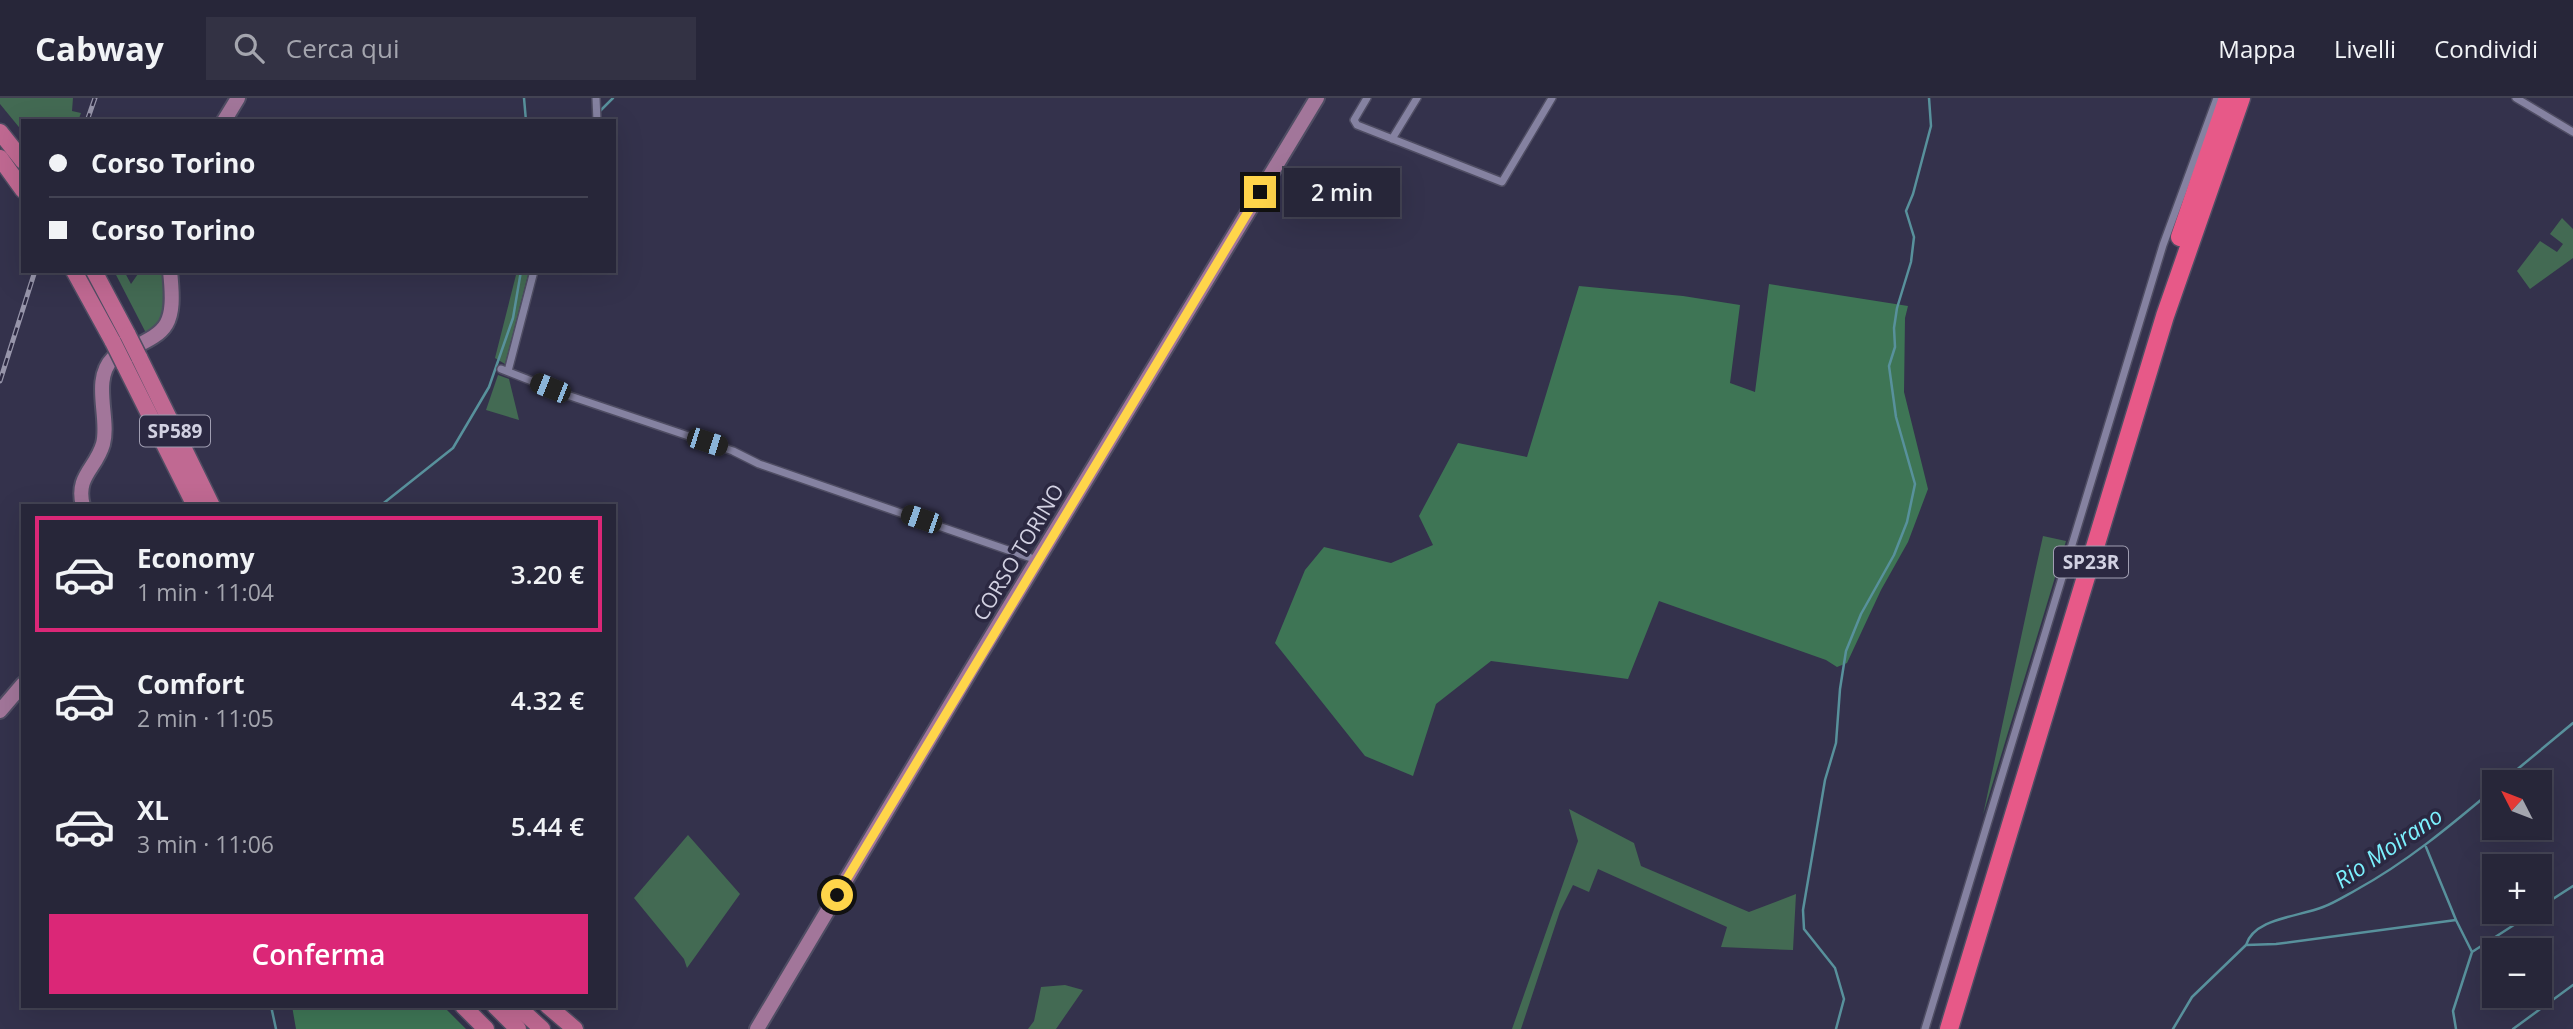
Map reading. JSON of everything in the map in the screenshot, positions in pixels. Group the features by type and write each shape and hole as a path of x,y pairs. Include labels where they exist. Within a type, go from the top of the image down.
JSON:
{"highway":[{"name":"SP23R","path":"1937,1029 2153,316 2228,98"},
{"name":"SP23R","path":"1949,1029 2165,316 2241,98"}],"main road":[{"path":"226,119 238,98"},
{"name":"CORSO TORINO","path":"757,1029 1317,98"},
{"path":"0,132 21,158"},
{"path":"0,158 21,187"},
{"name":"SP589","path":"75,273 120,338 211,504"},
{"name":"SP589","path":"95,273 120,338"},
{"path":"82,504 80,496 82,480 103,444 103,380 106,365 113,358 164,329 174,303 170,273"},
{"name":"SP589","path":"132,360 194,504"},
{"path":"0,710 21,686"},
{"path":"465,1008 486,1029"},
{"path":"497,1008 518,1029"},
{"path":"519,1008 542,1029"},
{"path":"550,1008 575,1029"}],"street":[{"path":"596,98 598,119"},
{"path":"1367,98 1355,117 1355,123 1503,182 1552,98"},
{"path":"1392,139 1417,98"},
{"path":"1925,1029 2146,299 2217,98"},
{"path":"2516,98 2573,132"},
{"path":"533,273 504,370 570,396 733,451 759,464 1037,560"}],"green space":[{"path":"0,98 73,98 72,111 81,113 79,119 21,119 21,130 0,104"},
{"path":"2562,218 2573,229 2573,258 2530,289 2517,271 2540,241 2557,252 2563,244 2550,234"},
{"path":"115,273 125,273 131,284 139,273 166,273 163,317 146,333"},
{"path":"516,273 528,273 505,364 495,358"},
{"path":"1769,284 1908,306 1905,318 1904,392 1928,489 1908,542 1881,590 1847,663 1837,667 1826,660 1659,601 1628,679 1491,661 1436,704 1413,776 1365,756 1275,643 1305,570 1324,547 1391,563 1433,545 1419,516 1458,443 1527,457 1579,286 1683,296 1740,305 1730,383 1755,392"},
{"path":"498,375 509,379 519,420 486,410"},
{"path":"2043,536 2066,541 1983,815 2035,572"},
{"path":"1569,809 1634,843 1641,866 1749,912 1796,894 1793,950 1721,947 1727,927 1598,869 1589,892 1573,885 1560,911 1521,1029 1512,1029 1578,841"},
{"path":"688,835 740,894 687,968 684,959 634,898"},
{"path":"1065,985 1083,990 1056,1029 1028,1029 1034,1021 1041,987"},
{"path":"292,1008 445,1008 466,1029 296,1029"}],"waterway":[{"name":"Rio Moirano","path":"524,98 526,119"},
{"path":"598,113 613,98"},
{"path":"1836,1029 1844,999 1835,968 1804,929 1803,910 1825,780 1836,743 1846,651 1861,614 1894,555 1907,522 1915,484 1896,417 1889,366 1895,347 1897,308 1911,262 1914,237 1906,211 1931,126 1929,98"},
{"name":"Rio Moirano","path":"383,504 453,448 489,387 513,318 521,273"},
{"name":"Rio Moirano","path":"2516,770 2573,723"},
{"name":"Rio Moirano","path":"2173,1029 2192,997 2246,945 2258,929 2327,905 2375,879 2428,843 2482,799"},
{"path":"2246,945 2276,944 2456,920 2426,847"},
{"path":"2552,900 2573,886"},
{"path":"2456,920 2472,952 2453,1011 2456,1029"},
{"path":"2472,952 2515,924"},
{"path":"2513,1029 2573,985"},
{"name":"Rio Moirano","path":"271,1008 276,1029"}],"railway":[{"path":"88,119 95,98"},
{"path":"0,381 34,273"}],"route":[{"path":"837,895 1260,192"}]}
